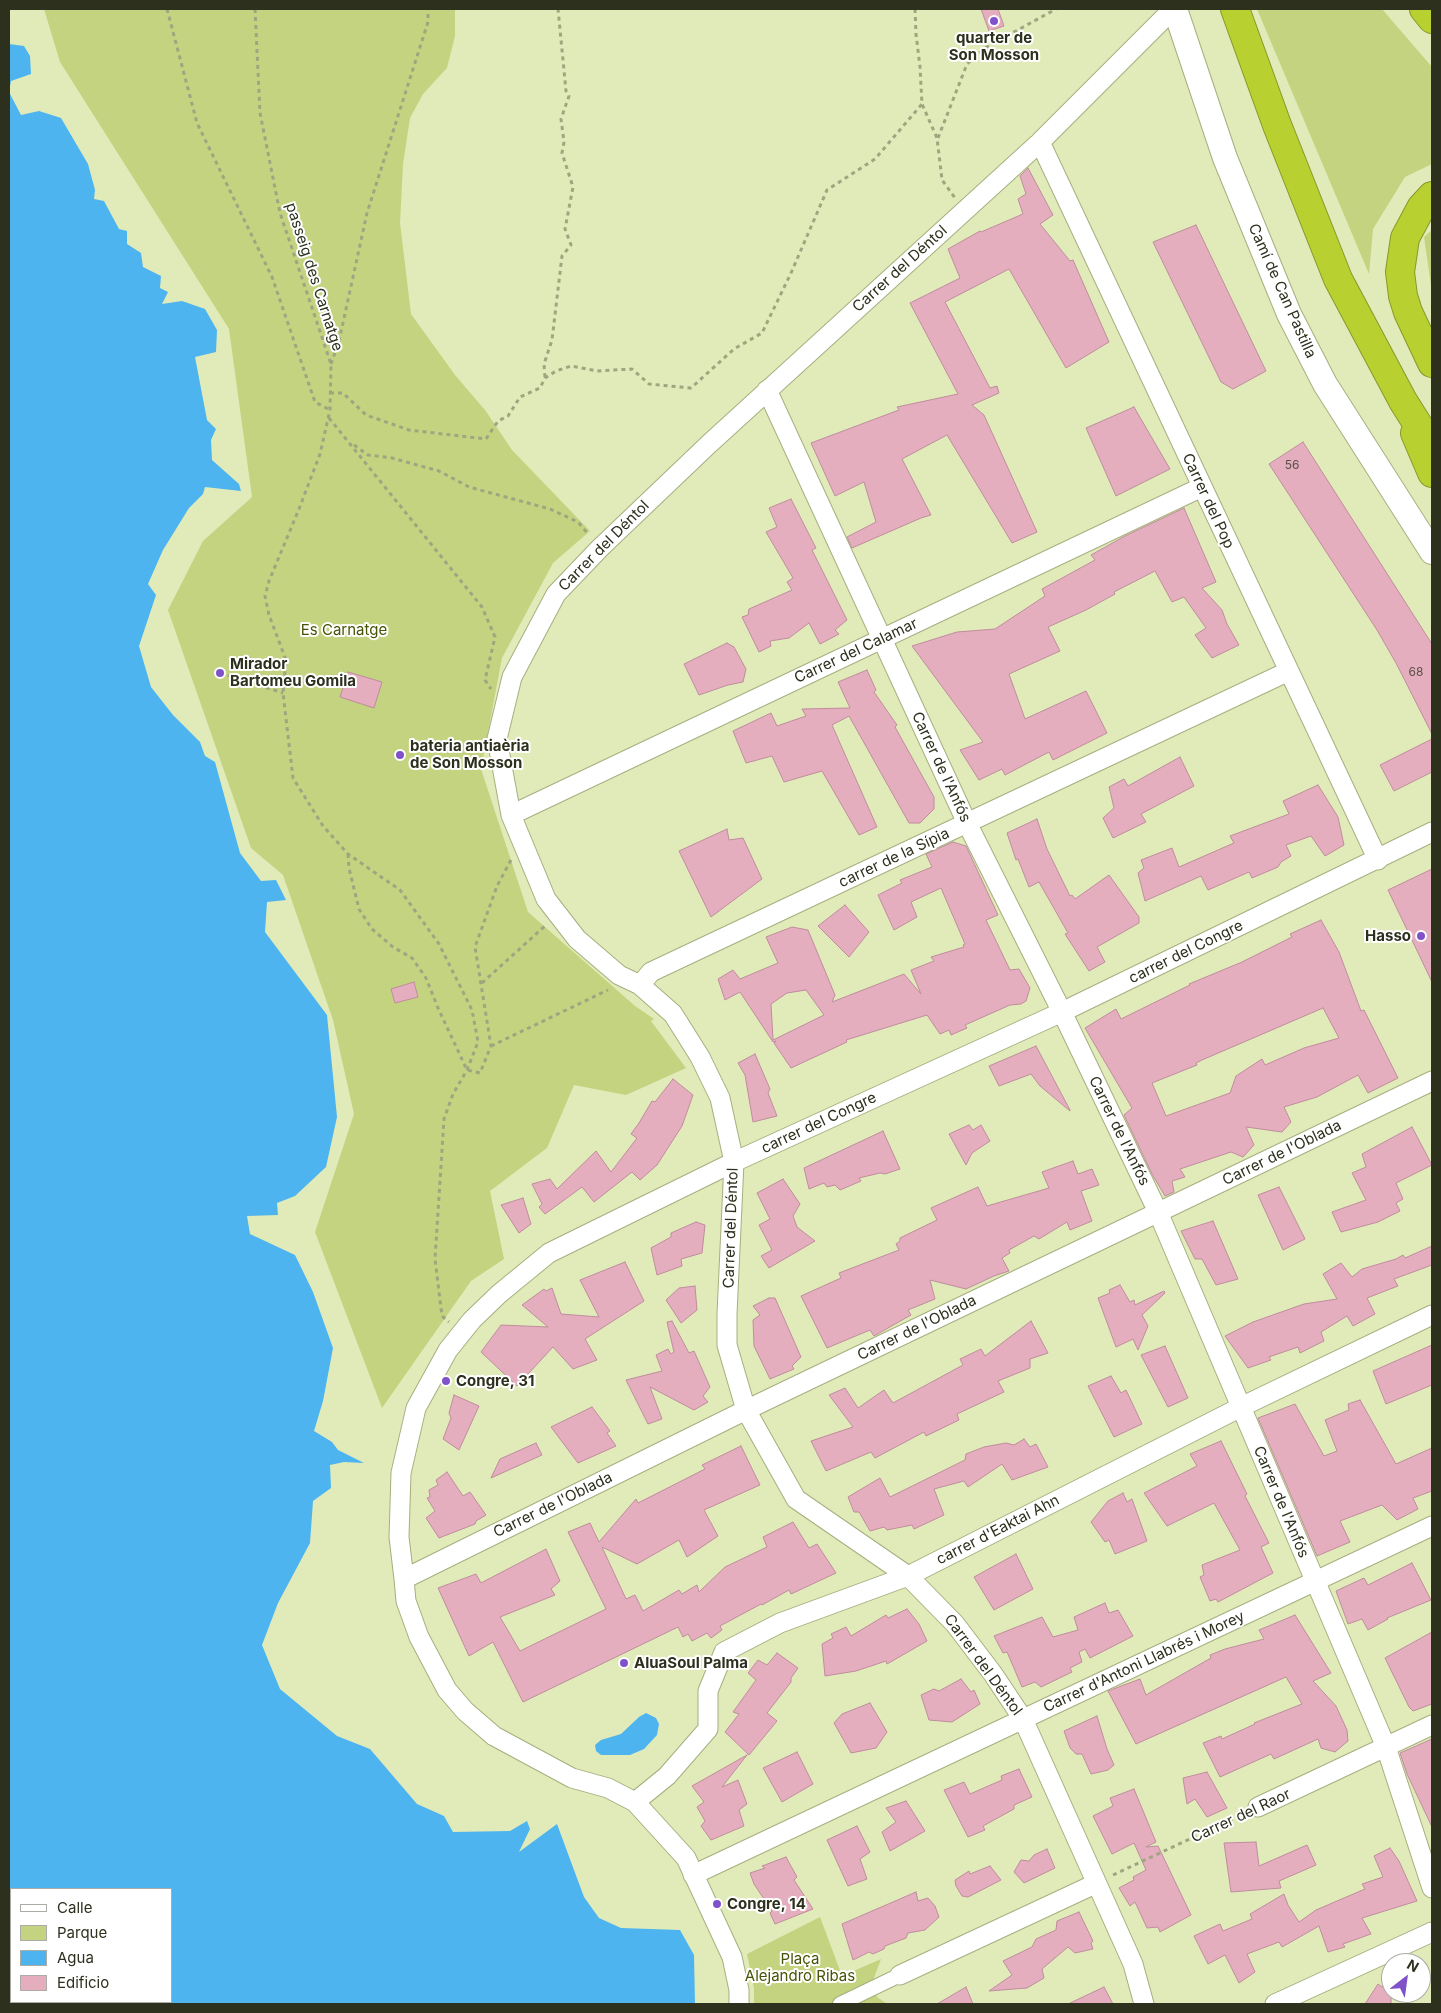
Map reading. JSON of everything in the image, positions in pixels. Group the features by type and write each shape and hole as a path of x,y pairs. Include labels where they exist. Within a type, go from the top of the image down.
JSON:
{"highway":[{"path":"1235,9 1277,126 1338,279 1403,401 1432,447"},
{"path":"1424,9 1432,18"},
{"path":"1432,196 1421,208 1405,238 1400,272 1403,296 1408,312 1432,363"},
{"path":"1403,401 1432,472"}],"street":[{"name":"Carrer del Déntol","path":"1144,2004 1133,1964 1095,1884 1023,1719 993,1674 955,1624 908,1576 796,1499 746,1410 727,1345 734,1162 720,1098 700,1056 673,1014 640,985 619,975 577,939 546,899 511,815 496,740 512,677 556,594 600,548 767,390 1040,142 1174,9"},
{"name":"Camí de Can Pastilla","path":"1174,9 1225,158 1289,314 1326,384 1432,552"},
{"name":"Carrer del Pop","path":"1040,142 1378,860"},
{"name":"Carrer de l'Anfós","path":"767,390 967,823 1062,1012 1158,1212 1386,1747 1432,1888"},
{"name":"Carrer del Calamar","path":"511,815 1202,487"},
{"name":"carrer de la Sípia","path":"640,985 651,972 1289,671"},
{"name":"carrer del Congre","path":"635,1802 608,1788 572,1778 494,1736 465,1711 447,1690 419,1637 406,1601 399,1537 401,1473 416,1408 453,1343 472,1320 499,1294 549,1253 734,1162 1062,1012 1378,860 1432,832"},
{"name":"Carrer de l'Oblada","path":"404,1578 746,1410 1432,1081"},
{"name":"carrer d'Eaktai Ahn","path":"635,1802 667,1776 708,1729 708,1691 724,1652 780,1623 908,1576 1241,1408 1432,1315"},
{"name":"Carrer d'Antoni Llabrés i Morey","path":"693,1874 1432,1526"},
{"name":"Carrer del Raor","path":"1258,1808 1432,1725"},
{"path":"635,1802 686,1858 732,1956 739,1990 739,2004"},
{"path":"840,2004 1095,1884"},
{"path":"1275,2004 1432,1932"}],"path":[{"path":"167,9 197,123 272,278 315,402 330,410"},
{"name":"passeig des Carnatge","path":"255,9 260,113 280,213 330,364 330,410 320,454 300,509 269,581 266,596 269,615 286,660 283,693"},
{"path":"330,364 339,341 367,213 428,22 428,9"},
{"path":"330,393 343,393 366,415 409,430 486,439 498,421 508,416 520,397 540,388 545,378 544,364 552,340 562,256 571,245 565,229 573,188 562,153 564,142 561,119 569,96 566,91 558,9"},
{"path":"915,9 922,104 937,138 942,180 953,196 966,208"},
{"path":"937,138 967,64 985,48 1056,9"},
{"path":"545,378 556,371 571,366 597,372 632,369 650,384 691,388 734,349 762,333 791,273 827,190 875,159 922,104"},
{"path":"328,417 482,607 495,637 485,680 504,710"},
{"path":"351,444 368,455 392,458 439,471 470,487 550,509 578,522 600,548"},
{"path":"220,673 283,693 293,778 323,826 348,854 400,890 439,944 472,1010 478,1042 444,1119 435,1259 442,1316 450,1323"},
{"path":"467,1070 480,1073 492,1046 475,947 497,886 521,840"},
{"path":"348,854 349,868 360,909 372,929 393,947 412,958 426,978 467,1070"},
{"path":"482,984 558,914"},
{"path":"492,1046 608,990 619,975"},
{"path":"448,1327 456,1317"},
{"name":"Carrer del Raor","path":"1095,1884 1258,1808"}],"green space":[{"name":"Es Carnatge","path":"44,9 455,9 455,36 447,68 423,94 410,118 403,164 400,223 411,314 455,375 485,410 512,450 590,531 553,563 502,658 481,769 528,912 635,1006 654,1019 651,1021 686,1068 626,1095 574,1085 547,1148 490,1191 504,1259 471,1281 382,1408 315,1232 354,1114 333,1020 283,875 251,848 168,610 203,541 252,497 229,329 60,62"},
{"path":"1257,9 1382,9 1432,67 1432,164 1405,177 1373,229 1369,274"},
{"path":"1432,230 1432,292 1424,237"},
{"name":"Plaça Alejandro Ribas","path":"820,1917 842,1976 881,1959 874,1978 877,1997 887,2004 754,2004 754,1988 747,1954"}],"water":[{"path":"9,44 24,46 30,56 31,74 11,81 9,92"},
{"path":"9,92 21,115 39,111 61,118 88,164 95,190 94,199 104,201 119,229 127,231 127,244 141,253 143,267 161,276 160,288 168,292 162,304 182,301 205,309 217,330 216,352 195,357 207,420 216,429 211,440 212,460 239,484 241,491 205,487 203,494 189,508 163,550 148,584 156,595 139,646 151,687 173,715 200,742 205,756 215,762 240,853 261,881 276,880 286,900 267,902 265,932 327,1015 337,1117 326,1167 295,1196 277,1203 278,1215 247,1216 250,1234 295,1255 313,1292 333,1348 323,1401 314,1431 332,1442 338,1450 364,1463 344,1462 330,1465 331,1488 313,1501 310,1543 278,1603 262,1645 280,1689 337,1736 370,1749 417,1804 444,1816 453,1832 510,1831 527,1821 530,1829 519,1852 557,1824 584,1897 599,1918 621,1928 680,1930 694,1955 695,2004 9,2004"},
{"path":"646,1713 656,1718 659,1724 657,1735 644,1749 630,1755 601,1755 596,1751 595,1745 601,1740 621,1734"}],"building":[{"name":"quarter de Son Mosson","path":"981,9 998,9 1004,26 989,31"},
{"path":"1028,168 1053,215 1040,224 1070,261 1073,260 1109,342 1066,368 1009,269 945,302 990,388 997,386 999,393 972,405 984,415 1037,532 1012,543 947,435 902,459 931,515 852,548 847,537 876,522 864,482 835,496 811,443 899,410 897,407 958,394 910,303 960,278 948,249 980,231 1023,214 1018,199 1026,194 1020,176"},
{"path":"1196,225 1266,371 1233,389 1221,382 1153,242"},
{"path":"1134,407 1170,469 1116,496 1086,428"},
{"path":"1303,442 1432,644 1432,734 1377,630 1269,464"},
{"path":"791,499 816,548 812,550 847,620 835,630 839,634 820,644 809,623 789,638 770,641 771,646 759,652 742,617 748,615 749,609 792,590 787,582 793,578 766,532 777,527 769,508"},
{"path":"1184,508 1216,582 1202,588 1222,610 1227,624 1239,645 1212,658 1195,635 1206,628 1184,597 1172,602 1155,571 1114,592 1115,594 1086,610 1048,627 1060,651 1009,674 1025,719 1086,691 1107,733 1053,760 1049,752 1005,775 1002,769 979,780 960,750 983,742 912,646 957,632 995,629 1045,596 1042,589 1095,560 1091,555 1125,536"},
{"path":"727,643 734,647 746,669 743,682 699,695 684,664"},
{"path":"867,670 876,690 874,692 897,725 895,727 934,797 934,809 920,823 909,823 849,716 832,725 877,827 859,835 822,771 784,782 772,756 746,763 733,731 771,713 777,726 806,716 802,709 850,708 838,682"},
{"path":"348,672 382,682 374,708 340,697"},
{"path":"1432,739 1432,772 1394,791 1380,765"},
{"path":"1180,757 1194,786 1141,814 1146,822 1113,838 1103,818 1114,808 1109,787 1124,779 1128,786"},
{"path":"1318,785 1338,817 1344,845 1325,856 1311,836 1286,845 1291,856 1281,862 1278,867 1252,878 1249,872 1208,890 1201,876 1145,901 1138,873 1144,868 1141,860 1172,848 1179,867 1234,843 1230,836 1289,814 1283,801"},
{"path":"1037,819 1047,849 1070,896 1072,895 1075,899 1109,875 1139,917 1139,923 1097,947 1105,962 1089,971 1065,934 1068,933 1039,882 1029,887 1018,859 1016,860 1007,833"},
{"path":"727,829 729,840 743,838 762,879 711,917 679,851"},
{"path":"953,842 966,846 998,915 986,920 1010,970 1019,969 1030,988 1026,1001 1021,1004 1010,1005 965,1025 967,1028 951,1035 949,1030 940,1034 927,1015 846,1040 847,1042 791,1068 774,1043 776,1041 773,1042 740,992 725,1000 718,979 733,970 740,979 778,963 766,937 792,927 808,930 835,995 832,1002 904,974 921,994 911,970 934,961 931,957 964,947 963,945 965,944 941,888 911,902 917,917 894,930 878,895 902,883 900,880 932,867 926,854","holes":["806,990 824,1015 773,1040 771,1004 787,993"]},
{"name":"Hasso","path":"1432,869 1432,982 1388,890"},
{"path":"845,905 869,932 849,957 818,926"},
{"path":"1321,920 1339,952 1361,1011 1364,1010 1398,1078 1368,1093 1358,1075 1317,1097 1284,1107 1291,1122 1282,1132 1246,1127 1254,1145 1243,1157 1231,1152 1180,1169 1185,1177 1172,1181 1174,1192 1165,1196 1152,1174 1124,1115 1132,1108 1085,1028 1116,1009 1121,1019 1189,984 1242,962 1292,937 1290,934","holes":["1323,1008 1339,1038 1304,1048 1265,1065 1262,1059 1236,1076 1230,1093 1166,1116 1152,1083 1197,1065 1196,1063 1202,1060"]},
{"path":"414,982 418,997 395,1003 391,989"},
{"path":"1036,1046 1070,1111 1040,1086 1031,1074 999,1086 989,1066"},
{"path":"755,1054 770,1089 768,1093 777,1116 753,1122 745,1075 738,1063"},
{"path":"673,1079 693,1095 682,1126 657,1165 640,1180 632,1172 594,1202 582,1187 545,1214 539,1207 542,1204 532,1184 550,1179 557,1189 596,1151 611,1172 637,1138 631,1134 652,1101 655,1102"},
{"path":"969,1125 973,1130 981,1125 990,1141 972,1153 966,1165 949,1134"},
{"path":"1412,1127 1432,1165 1396,1183 1403,1199 1396,1203 1400,1211 1378,1222 1341,1232 1332,1212 1366,1200 1352,1173 1366,1167 1362,1154"},
{"path":"883,1131 900,1169 885,1174 880,1173 859,1178 861,1181 840,1190 835,1185 827,1187 824,1183 809,1189 804,1168"},
{"path":"1073,1161 1078,1174 1092,1169 1099,1185 1081,1191 1092,1221 1070,1230 1067,1222 1039,1239 1034,1236 1009,1250 1010,1253 1002,1258 1009,1271 966,1289 930,1280 935,1299 908,1310 911,1315 874,1336 870,1330 827,1348 801,1296 841,1278 839,1273 899,1250 896,1244 900,1241 900,1238 937,1220 931,1208 978,1187 987,1206 1049,1188 1042,1172"},
{"path":"783,1179 800,1204 793,1216 797,1227 815,1241 769,1268 761,1256 772,1250 759,1225 770,1219 757,1193"},
{"path":"1279,1187 1305,1239 1283,1250 1258,1195"},
{"path":"523,1198 531,1224 519,1233 501,1205"},
{"path":"1213,1221 1238,1279 1216,1285 1202,1259 1195,1259 1181,1231"},
{"path":"696,1222 705,1225 702,1253 681,1259 682,1266 657,1275 651,1248 671,1237 671,1233"},
{"path":"1432,1246 1432,1265 1394,1279 1398,1286 1367,1298 1375,1314 1353,1326 1347,1316 1321,1332 1324,1341 1300,1353 1298,1347 1269,1357 1271,1360 1248,1368 1225,1336 1253,1322 1304,1304 1337,1299 1323,1274 1341,1263 1352,1277 1362,1269 1396,1259 1403,1255 1405,1258"},
{"path":"625,1262 644,1301 585,1339 597,1360 573,1369 553,1347 517,1386 481,1352 501,1325 548,1327 522,1305 544,1289 546,1291 552,1288 561,1314 599,1317 580,1280"},
{"path":"1120,1285 1130,1302 1134,1300 1135,1305 1164,1291 1165,1293 1142,1315 1148,1326 1138,1350 1133,1339 1116,1347 1098,1298 1110,1293 1109,1290"},
{"path":"695,1286 697,1310 681,1323 666,1300 679,1288"},
{"path":"769,1298 775,1298 801,1357 792,1366 794,1369 770,1379 754,1346 753,1320 760,1315 753,1306"},
{"path":"672,1321 689,1353 694,1351 710,1387 703,1396 708,1402 694,1410 650,1387 662,1419 648,1424 626,1380 662,1371 656,1355 668,1349 671,1354 674,1352 667,1322"},
{"path":"1031,1321 1048,1353 1030,1359 1030,1368 998,1381 1004,1392 957,1414 959,1420 926,1436 924,1432 875,1458 871,1452 826,1471 811,1441 853,1427 829,1395 845,1388 858,1408 884,1390 893,1403 963,1365 960,1359 981,1349 985,1356"},
{"path":"1432,1345 1432,1385 1386,1404 1373,1371"},
{"path":"1165,1346 1188,1398 1168,1407 1141,1355"},
{"path":"1111,1376 1121,1393 1126,1390 1142,1424 1114,1437 1088,1386"},
{"path":"454,1395 479,1406 459,1450 443,1439 451,1418 449,1413"},
{"path":"1360,1400 1396,1464 1432,1448 1432,1491 1413,1498 1418,1509 1397,1520 1382,1505 1340,1521 1350,1542 1317,1556 1258,1418 1295,1404 1324,1456 1337,1451 1325,1420 1349,1410 1348,1404"},
{"path":"592,1407 610,1431 607,1433 616,1446 578,1463 551,1427"},
{"path":"1024,1439 1030,1447 1036,1444 1048,1467 1012,1480 1002,1464 968,1487 964,1481 934,1489 944,1515 914,1529 912,1525 887,1530 884,1527 870,1531 859,1512 854,1512 848,1497 880,1478 890,1497 965,1460 966,1454 984,1447 1006,1443 1014,1445"},
{"path":"1221,1441 1247,1494 1245,1496 1269,1543 1261,1547 1273,1573 1218,1602 1216,1599 1210,1601 1200,1577 1204,1575 1202,1565 1240,1550 1214,1503 1167,1526 1144,1493 1197,1466 1190,1454"},
{"path":"536,1443 542,1455 491,1478 500,1459"},
{"path":"741,1446 760,1485 704,1510 718,1536 687,1557 679,1540 637,1564 602,1547 626,1599 635,1595 643,1611 679,1590 682,1594 697,1585 699,1592 725,1567 767,1547 763,1537 793,1522 809,1548 817,1544 836,1573 791,1594 789,1590 761,1604 720,1626 722,1630 711,1638 707,1633 692,1641 688,1634 683,1637 678,1627 523,1702 493,1642 469,1656 438,1588 476,1574 481,1583 546,1549 560,1581 551,1589 555,1595 500,1617 520,1651 606,1609 568,1532 590,1523 599,1542 636,1499 638,1503 705,1469 702,1465"},
{"path":"447,1472 463,1496 470,1492 486,1515 476,1521 475,1524 439,1538 426,1518 435,1511 427,1498 430,1497 429,1490 438,1485 436,1480"},
{"path":"1123,1493 1127,1502 1132,1499 1147,1541 1115,1554 1109,1540 1105,1542 1091,1522 1108,1501"},
{"path":"1016,1554 1033,1589 994,1610 974,1577"},
{"path":"1412,1563 1431,1600 1387,1618 1368,1630 1362,1619 1348,1624 1336,1591 1364,1578 1368,1585"},
{"path":"1105,1603 1109,1613 1118,1610 1133,1636 1090,1658 1085,1649 1079,1652 1082,1662 1070,1668 1072,1672 1041,1687 1035,1682 1022,1687 1007,1652 1003,1653 994,1636 1042,1617 1053,1637 1078,1630 1074,1617"},
{"path":"907,1609 919,1624 927,1641 887,1664 886,1661 856,1671 825,1676 822,1644 833,1638 831,1634 846,1627 851,1636 886,1615 888,1618"},
{"path":"1295,1615 1331,1673 1313,1681 1336,1706 1347,1730 1348,1741 1335,1752 1321,1748 1318,1739 1274,1759 1271,1754 1220,1777 1203,1743 1221,1736 1222,1739 1254,1723 1302,1704 1286,1677 1136,1744 1108,1691 1140,1679 1146,1695 1211,1658 1210,1655 1264,1639 1259,1630"},
{"path":"1432,1632 1432,1704 1413,1711 1409,1707 1385,1658"},
{"path":"777,1653 798,1668 791,1678 791,1682 767,1713 777,1721 749,1755 725,1732 739,1714 733,1712 756,1680 748,1673 758,1660 767,1665"},
{"path":"961,1679 971,1692 974,1690 980,1704 952,1722 929,1720 921,1695 934,1689 939,1691"},
{"path":"870,1703 887,1732 876,1748 851,1753 834,1723 842,1714"},
{"path":"1097,1716 1114,1765 1108,1770 1091,1774 1082,1754 1076,1754 1070,1748 1064,1731"},
{"path":"1432,1739 1432,1827 1407,1774 1400,1753"},
{"path":"797,1752 813,1784 782,1802 763,1768"},
{"path":"747,1755 722,1787 738,1780 747,1804 739,1810 744,1826 711,1840 701,1826 705,1821 697,1807 704,1802 692,1786"},
{"path":"1019,1769 1032,1797 1014,1805 1014,1809 983,1826 985,1830 968,1837 944,1790 964,1782 970,1794 1002,1780 1001,1776"},
{"path":"1207,1772 1227,1808 1207,1817 1195,1799 1187,1804 1183,1778"},
{"path":"1134,1789 1156,1842 1146,1847 1158,1846 1191,1915 1160,1932 1158,1927 1147,1928 1135,1902 1130,1906 1119,1888 1134,1880 1133,1877 1146,1870 1134,1843 1112,1854 1093,1816 1113,1806 1110,1798"},
{"path":"906,1801 925,1831 890,1851 882,1832 896,1822 886,1808"},
{"path":"857,1826 870,1852 860,1859 867,1879 848,1886 827,1840"},
{"path":"1256,1842 1259,1866 1307,1845 1316,1865 1279,1881 1281,1888 1231,1892 1224,1843"},
{"path":"1390,1848 1399,1861 1417,1901 1362,1918 1371,1934 1343,1944 1345,1947 1328,1952 1319,1926 1282,1947 1279,1942 1247,1954 1255,1972 1239,1983 1225,1955 1208,1964 1194,1936 1220,1924 1223,1931 1252,1919 1250,1914 1284,1894 1288,1905 1299,1922 1316,1910 1365,1889 1362,1884 1383,1877 1374,1856"},
{"path":"1047,1849 1055,1868 1024,1883 1014,1872 1021,1860 1029,1861 1034,1855"},
{"path":"786,1857 797,1877 794,1880 813,1909 775,1924 770,1913 772,1911 754,1884 750,1873 765,1868 762,1866"},
{"path":"990,1866 1001,1880 968,1897 962,1896 955,1880 969,1871 970,1874"},
{"path":"916,1892 918,1901 928,1898 935,1906 939,1917 925,1930 908,1933 906,1938 885,1946 884,1949 873,1954 869,1952 853,1960 842,1924"},
{"path":"1079,1912 1093,1941 1091,1943 1093,1949 1075,1953 1068,1947 1042,1969 1044,1978 1027,1988 989,1991 1012,1975 1003,1961 1032,1947 1036,1939 1056,1930 1057,1921"},
{"path":"1378,1984 1381,1986 1381,2003 1391,2004 1365,2004"},
{"path":"966,1987 973,2004 937,2004"},
{"path":"1104,1987 1113,2004 1068,2004"}],"place":[{"name":"quarter de Son Mosson","path":"994,21"},
{"name":"Mirador Bartomeu Gomila","path":"220,673"},
{"name":"bateria antiaèria de Son Mosson","path":"400,755"},
{"name":"Hasso","path":"1421,936"},
{"name":"Congre, 31","path":"446,1381"},
{"name":"AluaSoul Palma","path":"624,1663"},
{"name":"Congre, 14","path":"717,1904"}]}
